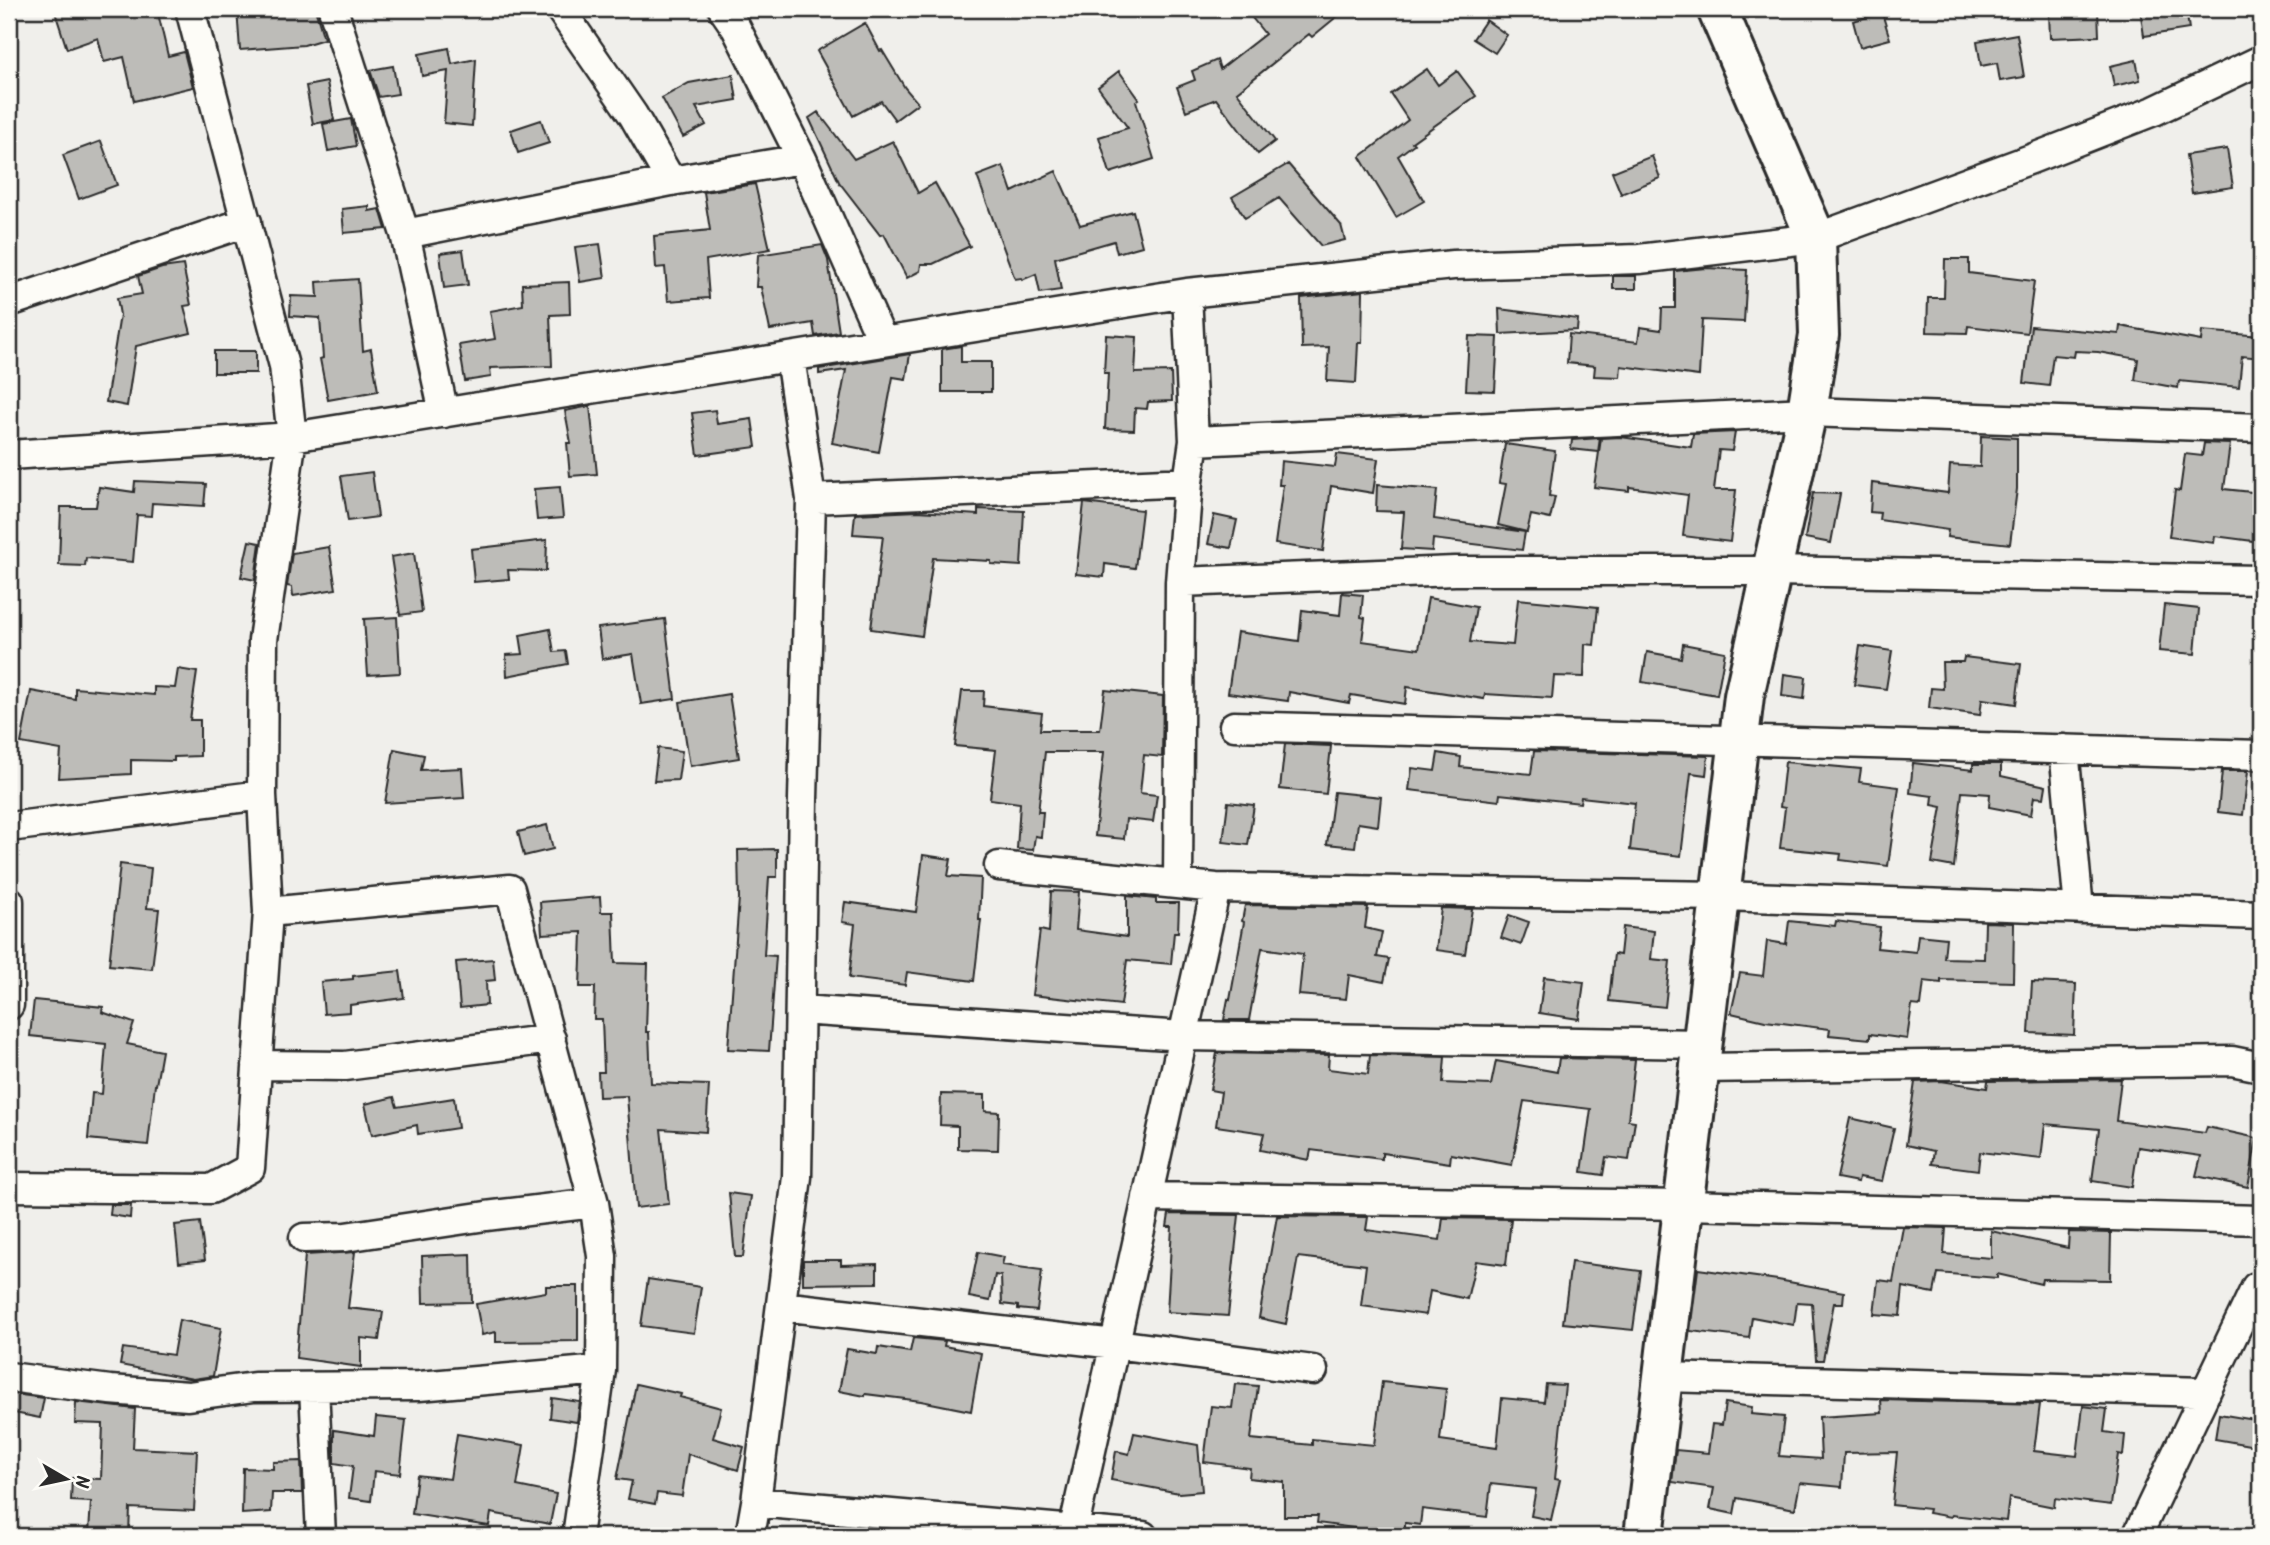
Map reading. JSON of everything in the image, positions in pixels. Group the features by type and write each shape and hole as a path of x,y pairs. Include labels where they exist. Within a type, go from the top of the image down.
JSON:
{"street":[{"path":"9,1187 211,1189 250,1168 268,912 262,794 263,640 292,437 284,366 190,9"},
{"path":"333,9 405,234 444,412"},
{"path":"560,9 633,116 671,181"},
{"path":"723,9 736,28 802,159 883,342"},
{"path":"1644,1536 1744,696 1807,412 1819,335 1816,238 1717,9"},
{"path":"9,455 292,437 1187,293 1453,265 1639,259 1816,238 2154,111 2261,60"},
{"path":"405,234 671,181 802,159"},
{"path":"9,302 247,222"},
{"path":"1178,884 1180,582 1194,441 1187,293"},
{"path":"750,1536 797,1177 811,499 790,357"},
{"path":"1194,441 1807,412 2261,428"},
{"path":"811,499 1188,482"},
{"path":"1180,582 1455,571 1772,571 2261,580"},
{"path":"1234,726 2261,755"},
{"path":"2064,749 2079,909"},
{"path":"9,827 262,794"},
{"path":"999,866 1216,888 1721,896 2261,915"},
{"path":"1073,1533 1216,888"},
{"path":"268,912 510,889 594,1203 602,1256 601,1370 577,1536"},
{"path":"9,901 9,992"},
{"path":"800,1010 1183,1036 1702,1056 2232,1061 2261,1067"},
{"path":"257,1065 345,1066 551,1039"},
{"path":"1147,1197 1685,1205 2261,1220"},
{"path":"304,1238 345,1237 594,1203"},
{"path":"2137,1536 2260,1285"},
{"path":"781,1307 1115,1344 1313,1370"},
{"path":"9,1377 110,1390 188,1396 254,1387 419,1386 601,1370"},
{"path":"1664,1377 2206,1392"},
{"path":"314,1387 321,1536"},
{"path":"756,1502 1073,1533 1143,1536"}],"building":[{"path":"54,9 157,9 168,56 184,52 193,87 134,101 124,57 104,62 98,38 67,49"},
{"path":"237,9 315,9 324,39 304,45 240,50"},
{"path":"1245,9 1346,9 1312,37 1309,34 1237,92 1275,141 1258,154 1216,99 1186,111 1177,87 1195,80 1192,71 1217,60 1220,69 1265,34"},
{"path":"2140,9 2186,9 2189,29 2144,36"},
{"path":"2098,10 2099,36 2050,38 2049,12"},
{"path":"1882,13 1890,39 1860,47 1853,21"},
{"path":"1486,20 1507,35 1495,53 1473,39"},
{"path":"865,23 880,51 882,50 905,88 918,103 895,120 881,101 853,116 817,51"},
{"path":"2017,34 2024,77 2000,81 1997,63 1981,66 1977,41"},
{"path":"449,48 452,64 476,59 472,126 444,123 448,71 422,76 419,54"},
{"path":"2136,60 2140,80 2114,86 2110,66"},
{"path":"393,66 398,94 379,97 370,70"},
{"path":"1427,69 1438,85 1457,71 1476,96 1412,142 1414,144 1398,156 1424,201 1396,217 1360,157 1408,120 1391,94"},
{"path":"1119,71 1139,99 1136,101 1154,159 1110,173 1099,137 1128,128 1098,87"},
{"path":"733,75 737,100 696,107 706,125 683,137 662,98 689,83"},
{"path":"327,82 334,120 313,124 306,86"},
{"path":"818,112 854,159 893,141 918,193 935,183 970,246 933,264 921,264 920,271 907,278 884,234 880,235 839,182 809,118"},
{"path":"351,119 356,146 328,151 323,124"},
{"path":"541,120 549,143 518,153 511,130"},
{"path":"101,141 117,185 79,199 63,155"},
{"path":"2227,149 2233,187 2192,193 2186,155"},
{"path":"1652,156 1660,178 1621,194 1612,172"},
{"path":"1288,164 1341,225 1345,240 1321,246 1279,198 1245,218 1232,197"},
{"path":"1003,166 1012,192 1056,171 1080,225 1133,211 1142,246 1117,253 1114,241 1055,258 1061,290 1040,293 1036,274 1022,280 1015,279 977,176"},
{"path":"755,184 770,249 706,260 709,298 668,301 665,267 656,268 654,236 710,230 704,192"},
{"path":"369,206 369,211 380,209 386,229 344,233 342,209"},
{"path":"600,244 605,278 580,282 575,247"},
{"path":"822,245 828,260 839,332 815,336 813,323 770,330 761,287 756,287 758,255"},
{"path":"463,250 468,285 444,288 440,253"},
{"path":"1945,259 1969,259 1969,273 2034,281 2027,333 1968,326 1967,333 1927,332 1928,298 1944,298"},
{"path":"183,265 191,305 184,306 191,333 136,346 127,406 106,402 120,315 117,298 142,294 138,276"},
{"path":"1706,268 1747,270 1744,322 1702,320 1699,376 1621,366 1620,377 1594,376 1595,366 1567,363 1569,334 1638,342 1640,327 1661,330 1662,308 1675,308 1675,271"},
{"path":"1613,276 1636,276 1636,289 1613,289"},
{"path":"358,279 363,351 371,349 378,391 328,400 320,359 323,358 320,318 290,316 291,296 318,297 317,282"},
{"path":"569,282 570,314 550,315 552,366 490,368 491,377 465,381 459,345 495,339 490,311 523,305 522,284"},
{"path":"1363,291 1362,343 1358,343 1356,383 1327,381 1329,347 1302,348 1301,298"},
{"path":"1499,309 1578,319 1577,330 1500,334"},
{"path":"2031,326 2119,334 2120,326 2201,341 2202,331 2261,336 2261,358 2242,356 2239,387 2179,381 2178,388 2135,380 2138,359 2075,351 2074,357 2053,355 2049,386 2024,383"},
{"path":"1106,335 1137,337 1135,373 1171,372 1172,401 1148,402 1147,409 1135,408 1134,430 1105,429 1108,373 1104,373"},
{"path":"1469,336 1498,337 1495,391 1466,390"},
{"path":"961,346 961,362 991,362 991,392 942,392 942,349"},
{"path":"214,351 256,351 256,373 214,373"},
{"path":"910,354 906,379 893,377 879,452 832,443 846,370 819,374 819,369"},
{"path":"590,406 597,474 570,476 567,443 571,443 565,411"},
{"path":"715,410 717,424 752,419 756,447 698,455 692,413"},
{"path":"1735,432 1732,451 1719,450 1714,490 1736,490 1730,542 1683,536 1688,495 1629,487 1629,491 1594,487 1601,438 1621,437 1691,447 1693,434"},
{"path":"1981,436 2017,438 2017,489 2010,544 1947,537 1948,530 1879,520 1880,513 1870,512 1872,483 1948,493 1950,465 1980,467"},
{"path":"1600,438 1598,452 1571,449 1572,440"},
{"path":"2204,443 2230,444 2224,489 2261,493 2261,542 2215,536 2214,543 2169,537 2175,490 2180,491 2185,454 2202,456"},
{"path":"1505,444 1555,451 1549,496 1555,497 1550,519 1531,515 1527,532 1498,525 1506,484 1499,483"},
{"path":"1337,454 1378,459 1373,493 1331,486 1323,551 1275,544 1283,485 1279,485 1281,461 1335,467"},
{"path":"372,472 378,517 348,521 341,476"},
{"path":"135,481 206,484 204,506 152,503 151,516 137,515 133,562 86,558 85,566 59,565 61,507 96,507 99,487 134,492"},
{"path":"1377,485 1437,490 1434,519 1525,532 1522,550 1433,539 1432,551 1401,549 1404,512 1376,511"},
{"path":"560,487 563,518 537,520 534,489"},
{"path":"1813,493 1840,494 1831,543 1805,538"},
{"path":"1084,503 1142,510 1135,568 1105,564 1104,577 1076,574"},
{"path":"978,509 1024,511 1021,566 991,564 991,561 933,558 922,636 871,629 883,536 853,534 855,514 918,511 978,515"},
{"path":"1214,515 1237,520 1231,548 1208,544"},
{"path":"547,540 546,571 508,570 509,579 474,582 471,549"},
{"path":"249,541 260,543 255,580 241,577"},
{"path":"329,547 336,589 293,596 292,587 287,586 292,553"},
{"path":"414,553 422,612 400,615 391,557"},
{"path":"1342,593 1363,595 1361,617 1365,618 1362,641 1419,649 1428,598 1476,607 1470,642 1513,645 1518,599 1598,607 1594,645 1585,644 1584,677 1554,676 1552,698 1485,694 1484,699 1407,687 1405,704 1351,695 1349,703 1289,692 1288,701 1228,693 1237,632 1299,641 1302,610 1340,615"},
{"path":"2164,605 2199,609 2195,654 2159,651"},
{"path":"397,617 400,673 368,675 364,619"},
{"path":"665,619 675,699 641,704 633,654 602,659 598,628"},
{"path":"550,629 554,652 566,651 568,664 507,676 506,655 523,654 520,635"},
{"path":"1683,644 1725,652 1717,695 1642,682 1647,652 1681,658"},
{"path":"1860,646 1892,651 1886,689 1854,685"},
{"path":"1964,657 2021,664 2016,704 1982,699 1980,715 1929,708 1931,688 1943,689 1942,662 1963,662"},
{"path":"178,669 197,672 190,720 200,720 200,756 174,757 174,761 131,760 131,774 59,778 61,750 21,743 31,691 75,699 75,688 154,695 154,687 175,688"},
{"path":"1784,674 1806,677 1804,699 1782,696"},
{"path":"1105,690 1163,696 1162,757 1144,755 1140,793 1157,795 1153,822 1126,819 1124,839 1095,836 1104,752 1045,752 1038,812 1043,812 1041,837 1035,836 1033,850 1017,849 1020,803 990,799 996,750 955,746 962,691 984,691 983,706 1042,713 1040,730 1100,730"},
{"path":"729,694 739,758 690,766 680,702"},
{"path":"1285,744 1331,746 1326,794 1280,789"},
{"path":"658,748 682,751 678,780 654,781"},
{"path":"394,749 424,755 421,770 462,768 464,798 385,803"},
{"path":"1534,751 1708,756 1706,775 1691,773 1681,856 1630,850 1635,803 1581,797 1580,803 1500,794 1499,801 1409,790 1412,768 1435,771 1438,753 1461,757 1460,767 1531,774"},
{"path":"1785,762 1861,769 1859,782 1899,787 1888,866 1840,860 1841,854 1780,848 1785,808 1780,807"},
{"path":"1913,763 1973,770 1973,764 2001,764 2001,776 2046,786 2044,798 2034,797 2031,815 1989,807 1990,794 1962,792 1954,867 1932,863 1942,807 1932,805 1933,796 1910,793"},
{"path":"2222,771 2248,771 2243,815 2218,812"},
{"path":"1334,792 1381,797 1378,826 1358,823 1355,847 1327,844"},
{"path":"1228,802 1254,805 1248,845 1223,842"},
{"path":"547,825 553,849 524,856 518,832"},
{"path":"777,849 777,877 769,877 764,955 776,956 769,1051 728,1049 739,898 738,850"},
{"path":"923,855 951,859 948,876 981,878 981,920 974,981 907,972 905,985 849,978 855,924 842,922 845,902 916,912"},
{"path":"120,864 151,868 147,908 159,909 152,969 109,965"},
{"path":"1051,891 1079,892 1076,930 1127,937 1127,896 1156,899 1156,903 1179,903 1178,932 1174,932 1171,964 1127,960 1121,1005 1032,995 1040,930 1049,932"},
{"path":"600,897 601,912 613,912 615,963 648,964 646,1032 649,1032 651,1083 709,1085 706,1132 661,1129 669,1204 636,1208 627,1096 599,1097 598,1072 604,1072 602,1019 594,1019 595,987 580,987 582,932 542,934 540,902"},
{"path":"1245,905 1368,907 1365,928 1382,932 1377,957 1389,959 1384,982 1349,975 1346,999 1299,995 1303,954 1262,948 1249,1020 1224,1020 1228,999 1230,1000"},
{"path":"1441,908 1472,909 1465,954 1436,950"},
{"path":"1509,915 1529,922 1521,945 1501,938"},
{"path":"1789,921 1835,926 1836,921 1880,927 1877,948 1916,952 1918,935 1946,938 1944,958 1984,959 1985,922 2014,923 2013,982 1924,981 1921,1006 1912,1005 1907,1039 1870,1034 1870,1039 1829,1035 1830,1029 1765,1021 1731,1013 1740,973 1763,976 1767,941 1786,944"},
{"path":"1623,927 1654,931 1651,959 1670,961 1665,1007 1609,1001 1614,954 1620,955"},
{"path":"493,959 495,980 486,981 487,1005 460,1008 456,962"},
{"path":"400,971 404,998 350,1005 350,1012 324,1014 321,982"},
{"path":"1544,977 1584,982 1579,1019 1539,1013"},
{"path":"2032,982 2076,984 2074,1035 2029,1033"},
{"path":"34,1000 103,1007 102,1012 134,1023 127,1044 162,1051 148,1145 88,1139 92,1093 102,1094 106,1044 30,1036"},
{"path":"1217,1053 1329,1055 1328,1069 1368,1074 1370,1055 1445,1057 1443,1083 1491,1085 1496,1061 1557,1072 1559,1058 1635,1060 1628,1120 1635,1121 1629,1160 1606,1157 1603,1175 1582,1172 1591,1109 1524,1101 1512,1165 1451,1154 1450,1163 1382,1153 1382,1159 1311,1150 1309,1160 1260,1150 1264,1133 1216,1126 1221,1092 1210,1090"},
{"path":"2121,1079 2116,1121 2205,1133 2207,1127 2257,1138 2248,1187 2196,1176 2201,1156 2138,1147 2132,1187 2092,1181 2099,1129 2045,1124 2041,1159 1980,1152 1978,1170 1932,1164 1934,1151 1906,1145 1915,1082 1941,1081 1987,1088 1988,1081"},
{"path":"941,1094 985,1095 985,1111 999,1112 998,1150 958,1149 958,1126 940,1125"},
{"path":"394,1097 397,1107 454,1098 458,1128 418,1134 417,1125 372,1135 365,1104"},
{"path":"1850,1118 1894,1128 1882,1181 1859,1177 1858,1182 1837,1178"},
{"path":"729,1193 751,1196 743,1257 735,1257"},
{"path":"111,1205 131,1205 130,1218 110,1215"},
{"path":"1169,1214 1239,1215 1228,1316 1167,1312 1172,1227 1167,1227"},
{"path":"1277,1216 1368,1217 1366,1230 1440,1240 1443,1218 1511,1219 1506,1265 1476,1261 1467,1299 1430,1291 1426,1315 1361,1306 1366,1265 1298,1257 1286,1324 1259,1318"},
{"path":"200,1222 205,1260 179,1263 175,1225"},
{"path":"1903,1227 1946,1228 1944,1254 1991,1258 1991,1231 2068,1248 2069,1232 2111,1233 2110,1280 2042,1279 2041,1284 1997,1274 1997,1278 1938,1273 1934,1293 1903,1287 1900,1316 1874,1314 1878,1280 1893,1282"},
{"path":"355,1252 348,1308 383,1312 379,1340 361,1338 361,1367 296,1358 305,1255"},
{"path":"978,1252 1004,1257 1002,1265 1042,1270 1037,1311 1002,1304 1001,1276 995,1275 990,1301 969,1297"},
{"path":"471,1254 472,1302 423,1303 422,1256"},
{"path":"803,1260 841,1260 841,1265 877,1264 877,1283 803,1284"},
{"path":"1571,1262 1641,1271 1633,1330 1563,1323"},
{"path":"1698,1269 1844,1292 1843,1303 1834,1303 1823,1360 1816,1360 1812,1303 1797,1302 1794,1325 1752,1317 1749,1338 1690,1331"},
{"path":"648,1279 701,1287 694,1333 641,1326"},
{"path":"546,1286 578,1286 578,1341 496,1342 496,1332 482,1335 476,1304 546,1292"},
{"path":"179,1320 221,1328 213,1376 193,1379 120,1365 123,1348 173,1355"},
{"path":"913,1338 945,1341 944,1346 981,1353 971,1411 921,1401 839,1391 847,1349 877,1354 878,1347 910,1352"},
{"path":"1382,1382 1446,1389 1440,1440 1497,1448 1502,1398 1544,1402 1546,1384 1565,1385 1555,1479 1560,1480 1551,1520 1531,1516 1536,1489 1491,1484 1487,1517 1422,1509 1420,1525 1405,1523 1405,1535 1317,1523 1318,1516 1284,1516 1284,1482 1249,1478 1250,1468 1204,1462 1211,1406 1232,1408 1235,1384 1258,1386 1251,1439 1312,1445 1312,1439 1374,1445"},
{"path":"636,1384 681,1394 680,1397 721,1408 713,1438 744,1447 738,1470 688,1454 682,1496 657,1493 655,1504 628,1499 632,1481 617,1479"},
{"path":"13,1394 44,1398 40,1418 9,1412"},
{"path":"552,1398 580,1402 577,1422 550,1418"},
{"path":"1881,1400 2040,1404 2034,1451 2077,1456 2083,1406 2107,1409 2104,1432 2125,1435 2123,1455 2118,1454 2111,1505 2055,1498 2054,1507 2009,1498 2006,1521 1951,1517 1928,1513 1929,1509 1892,1505 1897,1452 1844,1453 1842,1487 1800,1483 1795,1509 1737,1498 1734,1514 1710,1509 1714,1488 1672,1482 1676,1450 1708,1453 1712,1424 1722,1425 1725,1403 1752,1407 1751,1414 1784,1417 1779,1456 1821,1459 1819,1417 1882,1413"},
{"path":"76,1402 135,1409 133,1448 197,1451 194,1511 130,1508 129,1534 89,1532 91,1502 71,1501 72,1478 101,1479 103,1424 75,1423"},
{"path":"2219,1414 2261,1421 2261,1447 2215,1439"},
{"path":"376,1417 406,1420 400,1474 374,1471 371,1501 349,1498 353,1466 334,1463 334,1430 374,1436"},
{"path":"1134,1433 1198,1445 1202,1491 1179,1493 1111,1480 1116,1451 1129,1454"},
{"path":"457,1434 524,1445 517,1486 556,1494 550,1524 491,1513 489,1526 412,1514 417,1475 450,1479"},
{"path":"301,1461 302,1493 272,1493 271,1512 242,1514 243,1468 273,1469 273,1462"}]}
